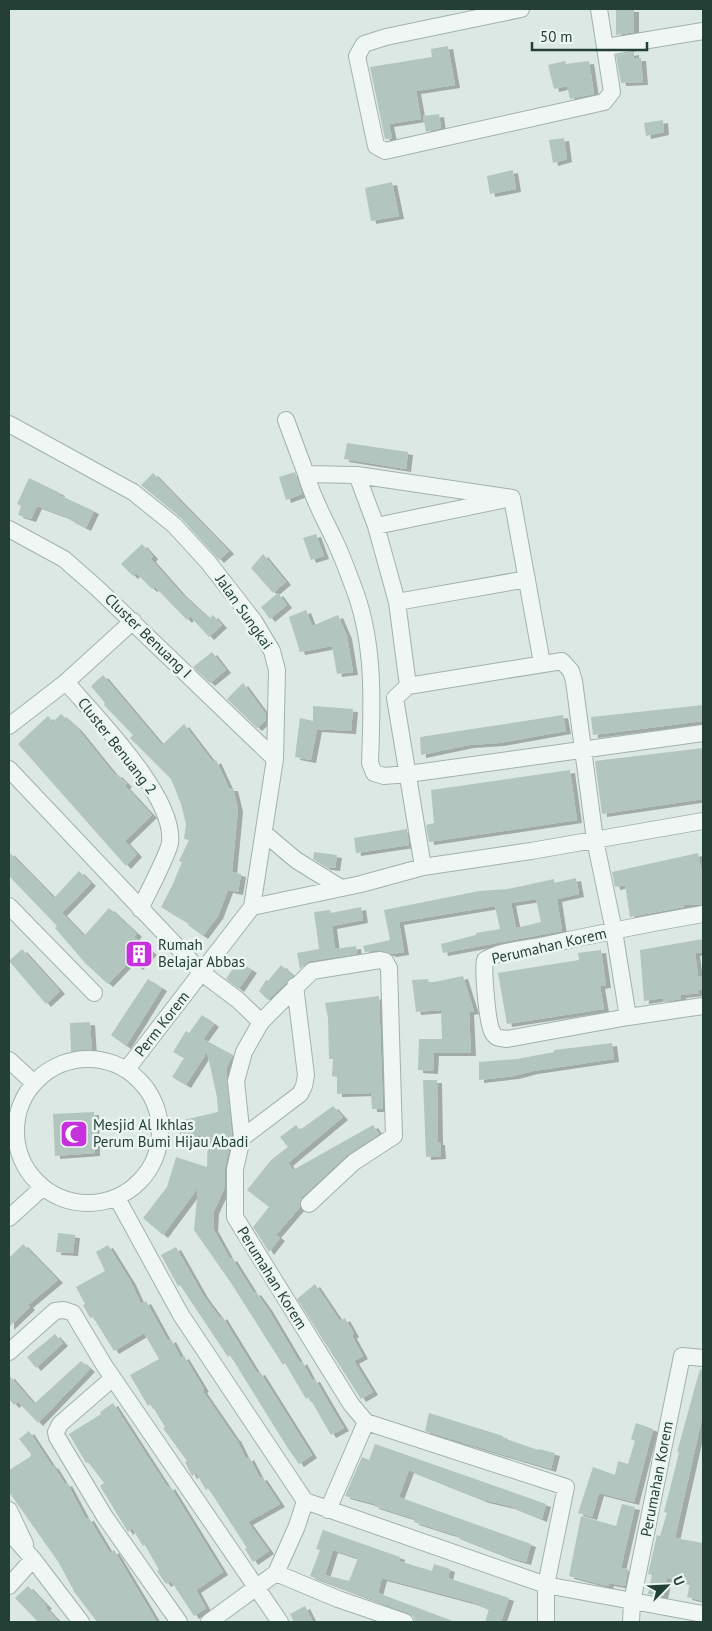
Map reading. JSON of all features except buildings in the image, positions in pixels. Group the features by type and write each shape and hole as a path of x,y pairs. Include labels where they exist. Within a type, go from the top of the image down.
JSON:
{"street":[{"path":"520,9 386,37 364,44 357,56 376,146 385,152 604,102 612,92 599,9"},
{"path":"606,47 703,31"},
{"path":"286,420 310,489 334,539 356,596 364,629 373,697 370,764 374,773 384,776 408,774 703,733"},
{"name":"Jalan Sungkai","path":"9,424 133,492 174,525 239,599 266,637 277,670 275,759 252,908"},
{"path":"306,474 357,476 512,498"},
{"path":"357,476 376,526 397,602 408,686"},
{"path":"376,526 512,498"},
{"path":"512,498 542,663"},
{"name":"Cluster Benuang I","path":"9,529 64,560 133,621 275,759"},
{"path":"397,602 527,579"},
{"path":"9,726 66,682 133,621"},
{"path":"423,867 395,698 408,686 562,661 572,671 596,840 614,931"},
{"name":"Cluster Benuang 2","path":"66,682 152,786 166,811 170,843 140,909"},
{"path":"9,769 202,973 238,1000 261,1022"},
{"path":"252,908 423,867 703,821"},
{"path":"264,833 296,860 341,888"},
{"path":"9,906 94,993"},
{"name":"Perm Korem","path":"127,1069 252,908"},
{"name":"Perumahan Korem","path":"614,931 628,1017 507,1038 498,1038 492,1033 486,999 484,966 485,960 490,957 614,931 703,914"},
{"name":"Perumahan Korem","path":"309,1204 354,1162 394,1136 389,968 385,961 380,960 312,971 261,1022 238,1067 236,1081 242,1138 235,1170 235,1217 351,1404 366,1422"},
{"path":"242,1138 300,1094 304,1086 306,1075 295,986"},
{"path":"628,1017 703,1006"},
{"path":"78,1058 103,1059 127,1069 146,1087 158,1110 161,1137 154,1162 139,1183 117,1198 92,1204 66,1200 42,1188 26,1170 17,1148 15,1125 21,1102 33,1082 53,1066 78,1058"},
{"path":"9,1060 33,1082"},
{"path":"9,1218 42,1188"},
{"path":"117,1198 181,1315 305,1501 546,1585 703,1614"},
{"path":"9,1352 55,1311 64,1310 73,1313 113,1378 280,1622"},
{"name":"Perumahan Korem","path":"631,1622 632,1602 682,1356 703,1358"},
{"path":"113,1378 60,1424 56,1432 57,1437 105,1517 179,1622"},
{"path":"328,1510 366,1422 566,1487 546,1585 546,1622"},
{"path":"210,1622 276,1573 297,1526 305,1501"},
{"path":"9,1510 32,1556"},
{"path":"9,1532 32,1556 81,1622"},
{"path":"9,1586 32,1556"},
{"path":"276,1573 398,1621"}],"place":[{"name":"Rumah Belajar Abbas","path":"139,954"},
{"name":"Mesjid Al Ikhlas Perum Bumi Hijau Abadi","path":"74,1134"}]}
